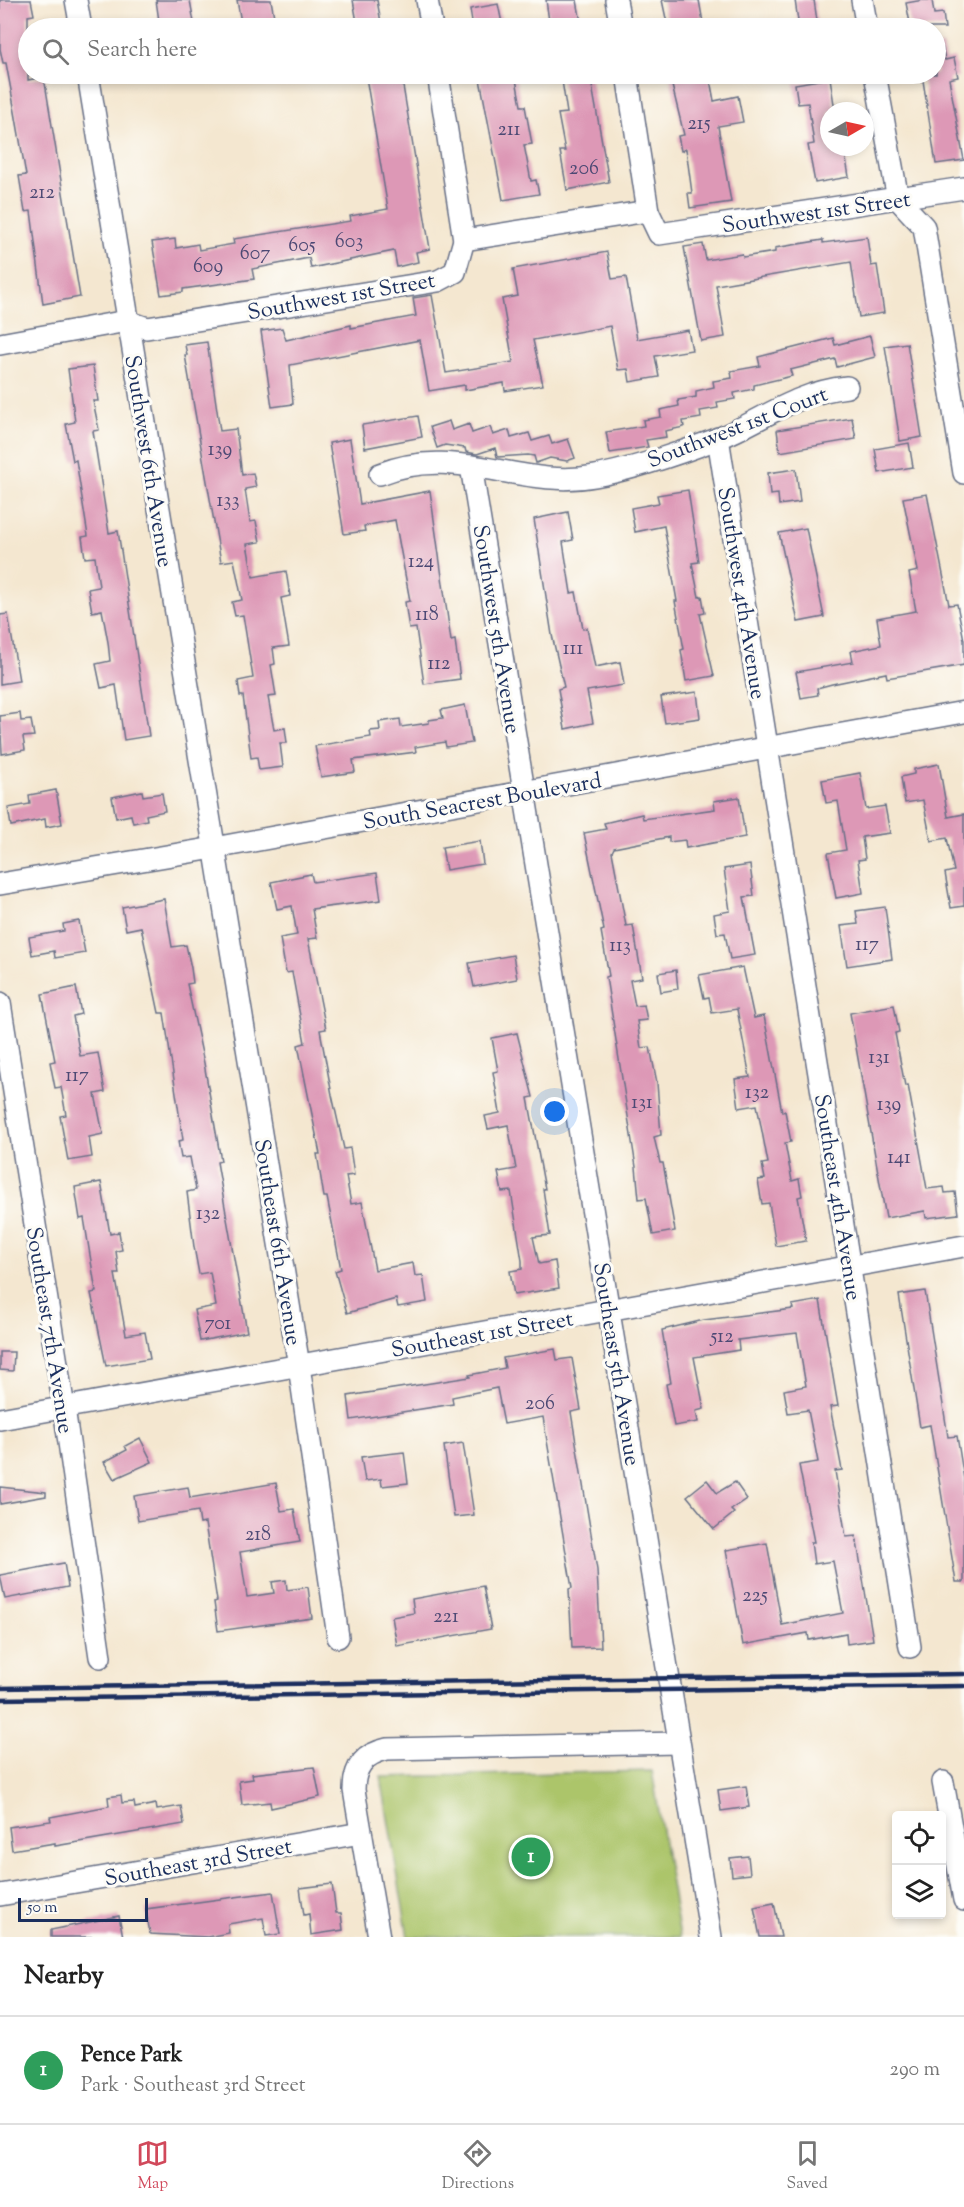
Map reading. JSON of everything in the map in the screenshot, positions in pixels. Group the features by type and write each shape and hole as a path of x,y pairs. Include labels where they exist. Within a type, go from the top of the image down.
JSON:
{"street":[{"path":"76,0 79,18"},
{"path":"427,0 430,18"},
{"path":"616,0 619,18"},
{"path":"862,0 865,18"},
{"name":"Southwest 6th Avenue","path":"90,84 214,848"},
{"path":"440,84 464,240 648,211 629,84"},
{"path":"877,84 898,199 924,227 964,473"},
{"name":"Southwest 1st Street","path":"648,211 659,234 964,188"},
{"name":"Southwest 1st Street","path":"0,344 127,321 147,328 438,281 455,272 464,240"},
{"name":"Southwest 1st Court","path":"380,474 397,467 424,462 566,479 594,476 718,438 801,397 847,387"},
{"name":"Southwest 4th Avenue","path":"718,438 768,748"},
{"name":"Southwest 5th Avenue","path":"471,466 525,792"},
{"name":"South Seacrest Boulevard","path":"0,884 214,848 964,712"},
{"name":"Southeast 4th Avenue","path":"768,748 910,1647"},
{"name":"Southeast 5th Avenue","path":"525,792 671,1679 678,1743 711,1937"},
{"name":"Southeast 6th Avenue","path":"214,848 299,1366 338,1637"},
{"name":"Southeast 7th Avenue","path":"0,1003 64,1408 100,1658"},
{"name":"Southeast 1st Street","path":"0,1419 964,1246"},
{"path":"380,1937 361,1833 354,1778 365,1758 387,1749 678,1743"},
{"path":"943,1782 964,1900"},
{"name":"Southeast 3rd Street","path":"0,1895 361,1833"}],"green space":[{"path":"652,1771 680,1937 408,1937 381,1777"}],"building":[{"path":"0,0 31,0 34,15 28,18 18,18 18,84 45,84 80,297 43,304 31,211 25,212 19,176 26,175 6,63 3,63 0,49"},
{"path":"156,0 190,0 193,18 159,18"},
{"path":"237,0 271,0 274,18 240,18"},
{"path":"353,0 377,0 380,18 356,18"},
{"path":"546,0 577,0 580,18 549,18"},
{"path":"662,0 699,0 702,18 666,18"},
{"path":"795,0 814,0 817,18 798,18"},
{"path":"932,0 934,14 943,13 944,18 909,18 906,3"},
{"path":"498,4 501,18 471,18 470,9"},
{"path":"954,58 958,77 949,79 964,160 936,164 924,84 946,84 946,60"},
{"path":"367,84 403,84 430,249 416,252 418,262 397,267 394,251 311,268 309,258 252,269 254,279 183,289 183,292 161,295 152,242 175,239 176,248 198,244 199,250 234,244 233,239 351,221 350,216 388,209"},
{"path":"481,84 517,84 521,106 525,106 532,144 524,145 531,181 536,180 539,194 503,200"},
{"path":"563,84 592,84 609,182 567,190 560,151 565,151 558,114 567,113"},
{"path":"672,84 711,84 714,101 738,96 743,122 718,126 731,202 690,208 688,193 692,193 686,149 681,151 678,136 684,135"},
{"path":"795,84 831,84 834,102 820,102 820,156 846,156 849,177 815,183 808,145 814,144 808,103 798,104"},
{"path":"867,237 871,266 877,265 884,313 859,317 851,262 716,285 725,337 701,341 684,247 703,244 706,260 742,254 743,257 775,252 775,248 823,240 823,243"},
{"path":"607,252 612,279 626,277 637,339 688,330 692,350 655,356 659,377 630,382 628,369 618,370 610,326 533,340 543,385 505,391 504,383 465,390 465,385 429,391 420,340 290,365 293,404 272,407 261,331 282,328 286,340 351,325 351,328 416,316 413,298 432,295 446,373 513,362 502,299 518,296 513,269"},
{"path":"870,336 875,357 837,367 835,359 790,370 792,376 754,385 754,389 734,393 735,399 717,402 718,408 700,411 701,418 683,421 684,427 665,431 666,437 646,440 648,447 610,453 606,432 644,426 643,420 661,417 660,410 679,406 678,400 696,397 696,391 714,387 713,381 732,378 731,371 760,366 758,357 833,338 835,345"},
{"path":"207,342 220,431 236,429 242,475 253,473 256,487 245,489 250,522 256,521 260,542 247,544 253,577 286,571 290,596 281,598 289,646 273,648 275,664 271,665 276,696 268,697 274,730 285,728 287,743 280,743 283,767 259,770 257,757 251,758 243,696 240,696 238,681 253,678 243,615 235,616 232,602 242,600 234,560 221,562 185,355 187,355 185,345"},
{"path":"907,343 922,437 900,441 885,346"},
{"path":"93,366 98,401 93,401 99,430 93,431 109,533 118,531 149,736 124,740 116,685 101,688 96,664 110,661 108,642 102,610 92,612 88,589 99,587 95,557 85,558 82,537 88,536 76,460 73,461 66,424 75,422 68,369"},
{"path":"418,416 422,437 365,448 362,425"},
{"path":"852,418 856,439 780,452 777,430"},
{"path":"449,421 452,430 469,424 472,433 490,427 493,435 509,430 511,438 529,433 532,441 549,436 552,444 568,439 575,458 567,461 550,458 536,463 534,456 528,455 497,457 495,448 477,454 466,452 465,448 445,445 437,448 430,427"},
{"path":"350,439 360,504 430,491 451,641 455,640 460,679 424,684 416,628 409,629 405,602 410,601 395,520 364,526 365,531 344,534 329,443"},
{"path":"909,443 913,467 879,473 875,449"},
{"path":"796,469 800,502 779,505 778,494 770,495 768,473"},
{"path":"688,490 699,562 692,563 699,597 702,596 705,613 700,614 714,676 686,681 681,650 684,649 664,526 635,532 631,508 659,503 657,495"},
{"path":"927,494 949,605 957,604 964,640 964,665 887,678 886,673 817,688 818,695 801,698 796,672 853,662 851,651 881,645 877,618 916,611 909,573 918,571 903,498"},
{"path":"568,512 573,540 563,542 571,593 576,592 583,629 587,628 595,667 620,662 624,685 587,691 593,723 565,729 558,689 564,687 552,635 534,519"},
{"path":"806,528 824,617 798,622 779,533"},
{"path":"8,614 19,681 0,684 0,615"},
{"path":"697,692 700,718 665,723 661,697"},
{"path":"465,705 472,743 446,747 445,742 415,747 416,752 353,760 355,772 321,777 315,746 371,737 370,731 380,730 379,722 400,719 401,727 429,723 429,720 443,718 441,710"},
{"path":"20,713 21,721 31,720 34,736 23,737 25,750 2,754 0,716"},
{"path":"939,764 948,817 964,814 964,906 951,908 945,873 954,871 947,838 931,841 923,800 905,803 901,777 914,774 914,769"},
{"path":"860,773 866,809 885,806 890,833 862,837 865,859 858,860 863,893 836,898 828,853 846,850 838,801 826,803 822,780"},
{"path":"56,790 62,824 46,827 45,819 11,826 8,808 30,804 29,795"},
{"path":"142,791 143,796 162,793 165,811 146,815 147,820 133,823 131,815 116,818 112,797"},
{"path":"739,797 745,837 686,848 685,840 669,842 669,837 614,848 612,852 626,926 633,925 642,978 630,980 635,1006 644,1005 647,1020 637,1021 641,1048 650,1047 657,1083 661,1135 654,1137 660,1163 663,1163 675,1231 653,1235 646,1198 639,1199 606,977 609,976 601,931 604,930 584,833 606,829 604,823 642,814 643,819 715,809 714,801"},
{"path":"480,841 483,864 446,870 442,847"},
{"path":"750,865 754,896 744,897 755,955 730,959 725,933 717,934 714,914 730,911 724,869"},
{"path":"377,873 381,900 312,909 317,938 308,939 326,1029 320,1030 332,1095 344,1149 350,1148 354,1175 346,1176 351,1204 362,1202 375,1270 413,1263 415,1276 423,1275 427,1302 398,1307 396,1299 347,1313 335,1271 341,1269 327,1197 324,1197 317,1154 320,1154 298,1045 305,1043 292,972 286,973 280,938 297,935 292,906 277,909 271,882 311,874 313,882"},
{"path":"164,899 172,947 186,945 191,968 193,983 187,984 221,1161 217,1162 247,1332 200,1341 194,1310 216,1306 210,1272 199,1274 194,1247 187,1192 196,1190 190,1157 181,1158 178,1141 183,1140 164,1013 159,1013 141,927 126,930 122,907"},
{"path":"885,907 892,959 847,966 841,926 858,924 856,911"},
{"path":"79,921 85,953 55,958 54,951 32,955 29,937 64,931 63,924"},
{"path":"513,955 517,979 474,987 469,963"},
{"path":"743,967 754,1018 764,1016 782,1112 785,1111 791,1142 785,1143 792,1181 799,1179 802,1196 798,1197 806,1241 776,1246 769,1203 762,1204 758,1180 765,1179 762,1164 768,1163 757,1105 739,1108 735,1079 750,1077 737,1009 712,1013 709,997 704,998 699,975"},
{"path":"676,970 678,989 661,992 658,973"},
{"path":"76,987 81,1014 73,1016 80,1056 98,1053 105,1092 95,1094 103,1134 89,1137 92,1157 68,1161 60,1116 66,1115 61,1087 55,1088 50,1062 55,1061 42,994"},
{"path":"894,1005 899,1032 895,1033 905,1086 908,1085 927,1189 944,1187 945,1193 955,1192 958,1214 926,1218 925,1211 886,1218 850,1013"},
{"path":"517,1033 533,1097 528,1098 545,1189 543,1189 550,1235 533,1237 539,1264 555,1261 559,1288 514,1295 510,1271 522,1269 522,1261 511,1191 502,1192 498,1172 516,1169 508,1125 488,1129 485,1116 500,1113 493,1072 498,1071 492,1038"},
{"path":"101,1182 110,1234 119,1232 122,1250 116,1251 119,1274 115,1274 126,1335 145,1332 150,1359 106,1366 91,1293 96,1292 84,1218 80,1219 75,1187"},
{"path":"925,1291 948,1437 957,1436 964,1479 964,1582 956,1582 930,1425 920,1427 899,1295"},
{"path":"820,1300 838,1406 830,1407 842,1470 835,1471 846,1537 856,1536 873,1640 847,1644 846,1633 809,1640 808,1633 743,1645 726,1550 767,1543 782,1625 843,1613 833,1561 814,1564 811,1542 814,1542 799,1465 818,1462 808,1410 788,1413 784,1390 806,1386 797,1333 738,1340 739,1350 694,1357 704,1409 696,1411 698,1422 674,1426 666,1384 671,1383 662,1330 704,1320 793,1309 792,1305"},
{"path":"555,1349 557,1360 572,1358 581,1410 571,1412 597,1570 601,1647 572,1648 569,1589 572,1588 543,1417 504,1424 497,1388 452,1397 453,1404 351,1420 348,1396 470,1377 469,1375 505,1368 503,1358"},
{"path":"0,1352 14,1352 13,1371 0,1370"},
{"path":"140,1438 152,1462 114,1479 104,1462 127,1450 125,1446"},
{"path":"463,1443 474,1515 454,1517 444,1446"},
{"path":"404,1452 408,1483 382,1486 381,1479 365,1481 361,1457"},
{"path":"707,1480 717,1493 735,1482 747,1499 731,1510 734,1513 714,1529 687,1496"},
{"path":"276,1483 281,1511 294,1509 300,1542 240,1552 247,1597 274,1593 272,1582 286,1580 287,1590 308,1587 312,1618 218,1631 214,1602 217,1601 205,1523 200,1524 198,1511 138,1521 134,1496 188,1487 190,1498"},
{"path":"0,1487 46,1492 46,1496 0,1504"},
{"path":"64,1563 68,1587 5,1599 0,1575"},
{"path":"483,1586 491,1629 397,1646 392,1617 414,1613 412,1599"},
{"path":"314,1767 320,1797 271,1808 270,1802 242,1805 239,1781 253,1779 252,1774"},
{"path":"746,1786 749,1807 721,1811 718,1790"},
{"path":"121,1795 122,1803 134,1802 135,1808 156,1804 157,1810 181,1806 184,1824 55,1846 55,1843 12,1850 9,1827 51,1821 50,1817 109,1806 108,1797"},
{"path":"748,1856 750,1874 732,1876 730,1858"},
{"path":"332,1884 336,1913 341,1913 343,1930 311,1935 309,1914 304,1915 300,1888"},
{"path":"273,1892 280,1934 266,1936 263,1918 228,1924 229,1933 207,1937 150,1934 146,1909"},
{"path":"774,1903 781,1937 760,1937 754,1907"},
{"path":"119,1916 123,1937 51,1937 51,1930"}],"railway":[{"path":"0,1688 964,1674"},
{"path":"0,1699 964,1686"}],"place":[{"name":"Pence Park","path":"531,1857"}]}
